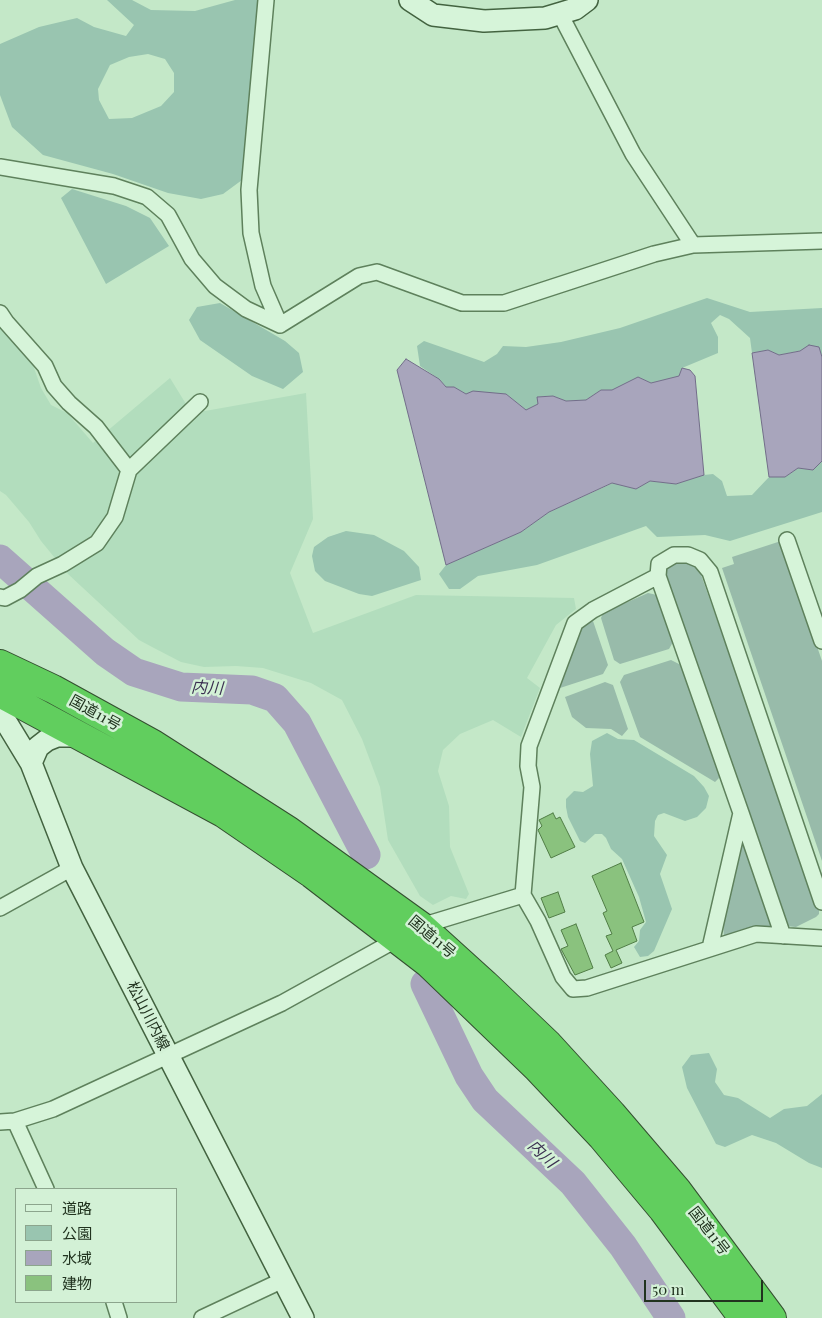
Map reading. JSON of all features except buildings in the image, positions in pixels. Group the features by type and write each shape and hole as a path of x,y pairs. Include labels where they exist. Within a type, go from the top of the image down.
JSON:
{"highway":[{"name":"国道11号","path":"0,664 53,689 153,744 289,831 410,933 428,963 537,1068 602,1137 664,1210 743,1318"},
{"name":"国道11号","path":"0,693 223,813 312,874 410,933 485,984 534,1031 612,1114 677,1190 772,1318"}],"main road":[{"path":"410,0 434,14 467,21 524,20 560,14 575,8 587,0"},
{"name":"松山川内線","path":"0,712 31,763 72,868 303,1318"},
{"path":"31,763 38,747 47,740 57,736 84,737"}],"street":[{"path":"266,0 248,190 250,234 263,286 280,324"},
{"path":"560,14 634,154 693,245"},
{"path":"0,167 114,186 147,197 168,216 192,259 215,286 246,309 280,324"},
{"path":"280,324 359,276 377,272 462,303 504,304 654,254 693,245 822,241"},
{"path":"0,313 45,366 54,386 69,403 96,426 129,470"},
{"path":"0,597 5,598 20,590 38,576 63,564 97,543 115,517 129,470 200,402"},
{"path":"787,540 822,641"},
{"path":"783,936 658,576 659,564 674,555 688,554 700,560 710,572 822,902"},
{"path":"658,576 593,610 575,623 529,746 528,766 532,787 523,895 563,977 573,989 586,988 756,934 822,938"},
{"path":"710,948 741,813"},
{"path":"0,908 72,868"},
{"path":"45,1188 7,1121 53,1109 282,1003 374,950 410,933 523,895"},
{"path":"202,1318 283,1280"},
{"path":"114,1303 120,1318"}],"green space":[{"path":"107,0 132,0 151,10 195,11 235,0 257,0 260,7 242,180 223,194 201,199 168,193 113,174 43,155 12,127 0,95 0,44 39,27 77,18 94,27 126,36 134,25","holes":["148,54 165,59 174,73 174,92 161,106 132,118 109,119 99,100 98,89 110,65 129,57"]},
{"path":"72,189 126,206 150,218 169,246 106,284 61,198"},
{"path":"707,298 750,312 822,308 822,357 819,347 779,355 768,350 752,353 750,338 729,319 720,315 711,323 718,337 718,353 682,368 679,376 651,383 638,377 612,390 601,390 586,400 566,401 553,396 538,397 538,404 526,410 506,394 466,394 454,387 446,387 439,379 420,366 417,346 424,341 484,362 497,354 503,346 526,347 561,342 620,328"},
{"path":"220,303 285,341 299,353 303,372 283,389 252,376 200,340 189,320 197,307"},
{"path":"0,322 33,365 41,388 51,405 67,413 93,443 170,378 186,404 205,411 306,393 313,519 290,573 313,633 416,595 574,598 576,609 556,625 527,678 540,688 521,737 493,720 460,734 443,750 438,771 449,806 450,847 469,894 466,899 451,896 433,905 420,896 388,840 380,787 362,739 342,700 311,683 263,668 236,666 204,667 181,662 139,640 68,574 41,541 29,522 6,495 0,491"},
{"path":"822,461 822,512 730,541 705,535 657,537 646,526 537,565 478,576 460,589 449,589 439,574 446,565 521,532 549,512 613,483 636,489 650,481 676,484 713,474 722,481 727,496 752,495 769,477 785,477 798,468 813,470"},
{"path":"346,531 374,535 404,551 419,567 421,580 372,596 359,594 325,581 315,571 312,556 314,547 328,537"},
{"path":"781,541 822,661 822,861 722,568 734,564 732,557"},
{"path":"676,560 689,560 699,569 819,908 819,914 816,917 796,927 785,926 662,568"},
{"path":"648,593 657,595 673,642 669,649 620,664 614,660 601,618 603,613"},
{"path":"593,621 608,665 603,674 560,688 578,632 584,624"},
{"path":"671,660 681,665 720,777 715,782 640,737 620,682 624,675"},
{"path":"605,682 613,685 628,729 622,736 611,729 586,728 572,717 565,697"},
{"path":"607,733 618,739 634,740 694,776 709,796 706,808 697,817 685,821 664,813 658,815 655,821 654,836 667,855 660,874 672,909 654,951 648,956 640,957 634,947 639,941 640,930 646,922 639,897 622,859 611,849 602,834 595,834 585,843 580,841 568,817 566,807 566,799 574,791 583,792 593,786 590,754 592,741"},
{"path":"743,845 751,851 777,928 764,926 724,938 723,923 739,849"},
{"path":"709,1053 717,1069 715,1082 724,1095 738,1098 770,1118 784,1109 807,1106 822,1094 822,1168 809,1163 776,1143 752,1135 725,1147 716,1144 687,1088 682,1067 691,1055"}],"water":[{"path":"809,345 819,347 822,357 822,461 813,470 798,468 785,477 769,477 752,353 768,350 779,355 800,351"},
{"path":"406,359 439,379 446,387 454,387 466,394 473,391 506,394 526,410 538,404 537,397 553,396 566,401 586,400 601,390 612,390 638,377 651,383 679,376 682,368 690,370 695,376 704,475 676,484 650,481 636,489 612,483 549,512 521,532 446,565 397,370"}],"waterway":[{"name":"内川","path":"0,559 105,652 134,672 181,687 252,690 275,698 297,723 366,855"},
{"name":"内川","path":"425,984 469,1076 485,1100 573,1183 623,1246 671,1318"}]}
